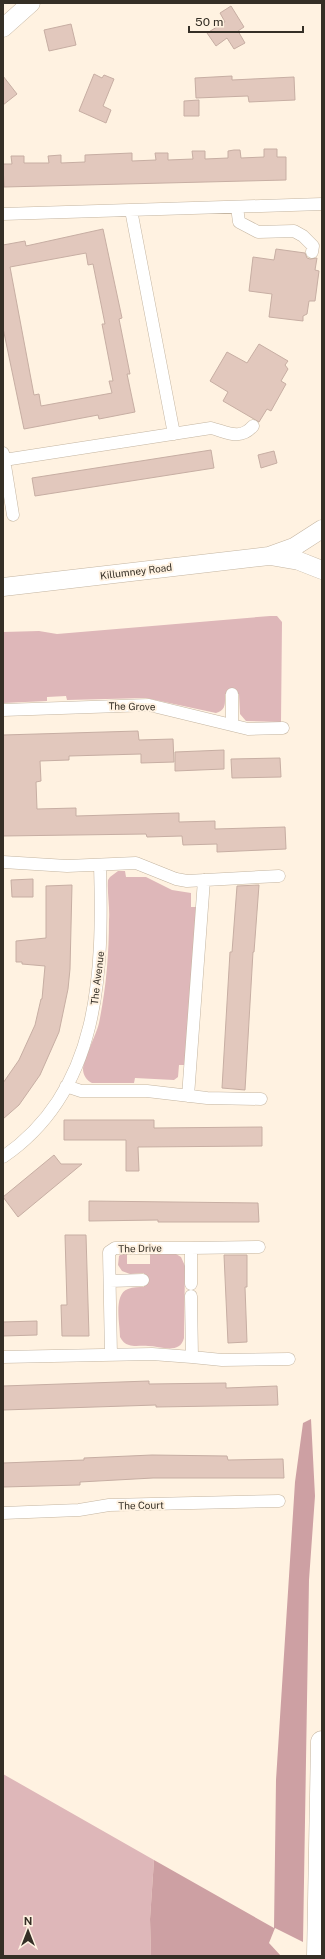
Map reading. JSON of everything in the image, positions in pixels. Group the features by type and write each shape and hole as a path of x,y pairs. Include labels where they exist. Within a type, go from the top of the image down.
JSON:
{"highway":[{"path":"318,1956 322,1742"}],"street":[{"path":"3,28 31,3"},
{"path":"3,214 322,204"},
{"path":"237,207 239,222 258,232 294,231 308,240 313,246 312,252"},
{"path":"131,210 174,434"},
{"path":"13,515 4,457 211,428 232,435 248,431 253,426"},
{"name":"Killumney Road","path":"3,587 269,556 294,547 322,529"},
{"name":"Killumney Road","path":"269,556 299,561 322,570"},
{"path":"232,694 232,725"},
{"name":"The Grove","path":"3,710 149,705 255,729 283,728"},
{"path":"3,862 67,866 136,863 181,880 279,876"},
{"name":"The Avenue","path":"3,1157 18,1147 36,1129 66,1086 86,1039 97,992 101,949 100,865"},
{"path":"188,1096 204,880"},
{"path":"66,1086 82,1091 147,1091 217,1099 261,1100"},
{"path":"192,1357 191,1248 259,1247"},
{"name":"The Drive","path":"111,1355 109,1252 115,1248 191,1248"},
{"path":"110,1281 143,1280"},
{"path":"3,1357 152,1354 222,1360 289,1360"},
{"name":"The Court","path":"3,1513 79,1510 109,1505 279,1501"}],"shaded area":[{"path":"277,616 282,622 281,722 246,721 240,714 239,694 225,694 225,704 222,710 216,713 146,698 67,700 66,696 47,697 47,701 3,703 3,632 39,631 57,634"},
{"path":"118,871 125,871 126,877 146,877 172,890 191,893 191,907 197,907 185,1065 179,1065 178,1077 174,1080 135,1078 134,1083 92,1083 87,1079 84,1073 84,1064 99,1023 105,985 109,933 108,880"},
{"path":"122,1253 127,1253 127,1264 150,1264 150,1253 176,1254 181,1257 185,1266 184,1338 182,1343 178,1346 169,1348 131,1346 125,1343 120,1337 118,1310 120,1297 123,1292 128,1289 134,1287 144,1287 144,1273 130,1274 122,1271 118,1265 119,1256"},
{"path":"311,1419 315,1496 309,1580 303,1942 275,1928 269,1943 281,1956 151,1956 150,1919 154,1860 274,1928 276,1780 295,1482 303,1423"},
{"path":"3,1774 154,1860 150,1919 151,1956 3,1956"}],"building":[{"path":"231,6 244,27 238,31 245,43 234,49 227,38 216,46 207,33 225,22 220,13"},
{"path":"71,24 76,45 49,51 44,30"},
{"path":"94,74 102,78 104,75 114,79 103,106 111,110 106,123 79,111"},
{"path":"3,76 17,94 3,105"},
{"path":"232,76 232,80 294,77 295,100 249,102 248,96 196,98 195,78"},
{"path":"199,100 199,116 184,116 184,101"},
{"path":"264,149 277,149 277,157 286,157 286,180 4,187 3,164 12,164 11,156 24,156 24,163 49,163 48,156 61,155 61,163 85,162 85,155 132,153 132,161 156,160 155,153 168,153 168,160 193,159 192,151 205,151 205,159 228,158 228,151 234,150 240,150 241,158 264,157"},
{"path":"103,229 122,318 119,319 130,374 127,374 135,412 99,419 98,415 24,429 3,328 3,245 25,241 26,246","holes":["86,253 88,265 93,264 105,324 102,324 113,381 109,381 112,393 41,406 39,394 34,395 10,267"]},
{"path":"276,249 305,253 307,258 310,259 317,258 315,270 319,271 315,301 309,301 307,314 303,316 303,321 269,317 272,294 249,291 253,257 274,260"},
{"path":"259,344 288,361 285,365 288,369 281,381 286,384 271,411 267,409 259,422 223,401 228,392 210,381 227,352 247,363"},
{"path":"211,450 214,468 35,496 32,478"},
{"path":"274,451 277,463 261,468 258,455"},
{"path":"138,731 139,740 173,739 174,762 141,763 141,754 69,756 69,760 40,761 41,781 36,782 37,809 76,808 76,816 179,813 179,822 215,821 215,829 285,827 286,849 217,852 217,844 183,845 182,836 147,837 146,834 3,836 3,735"},
{"path":"224,750 224,769 175,771 175,752"},
{"path":"280,758 281,777 232,778 231,759"},
{"path":"33,879 33,897 12,897 11,880"},
{"path":"72,885 70,969 68,989 59,1032 40,1075 19,1105 3,1119 3,1083 19,1060 35,1025 42,999 45,966 16,962 16,941 46,938 46,886"},
{"path":"259,885 253,952 245,1090 222,1088 230,952 232,952 237,886"},
{"path":"64,1120 154,1120 154,1128 262,1127 262,1146 138,1147 139,1171 126,1171 126,1140 64,1140"},
{"path":"54,1155 61,1164 82,1164 18,1217 3,1197"},
{"path":"89,1201 258,1203 259,1222 158,1222 158,1220 89,1221"},
{"path":"65,1235 86,1235 89,1336 62,1336 61,1305 67,1305"},
{"path":"224,1255 247,1255 247,1287 245,1287 247,1342 228,1343"},
{"path":"37,1321 37,1335 3,1336 3,1322"},
{"path":"149,1381 149,1384 226,1383 226,1388 277,1386 278,1405 156,1407 156,1405 3,1410 3,1386"},
{"path":"152,1455 227,1456 228,1460 283,1459 284,1478 153,1478 80,1482 80,1485 3,1487 3,1463 84,1460 84,1458"}]}
